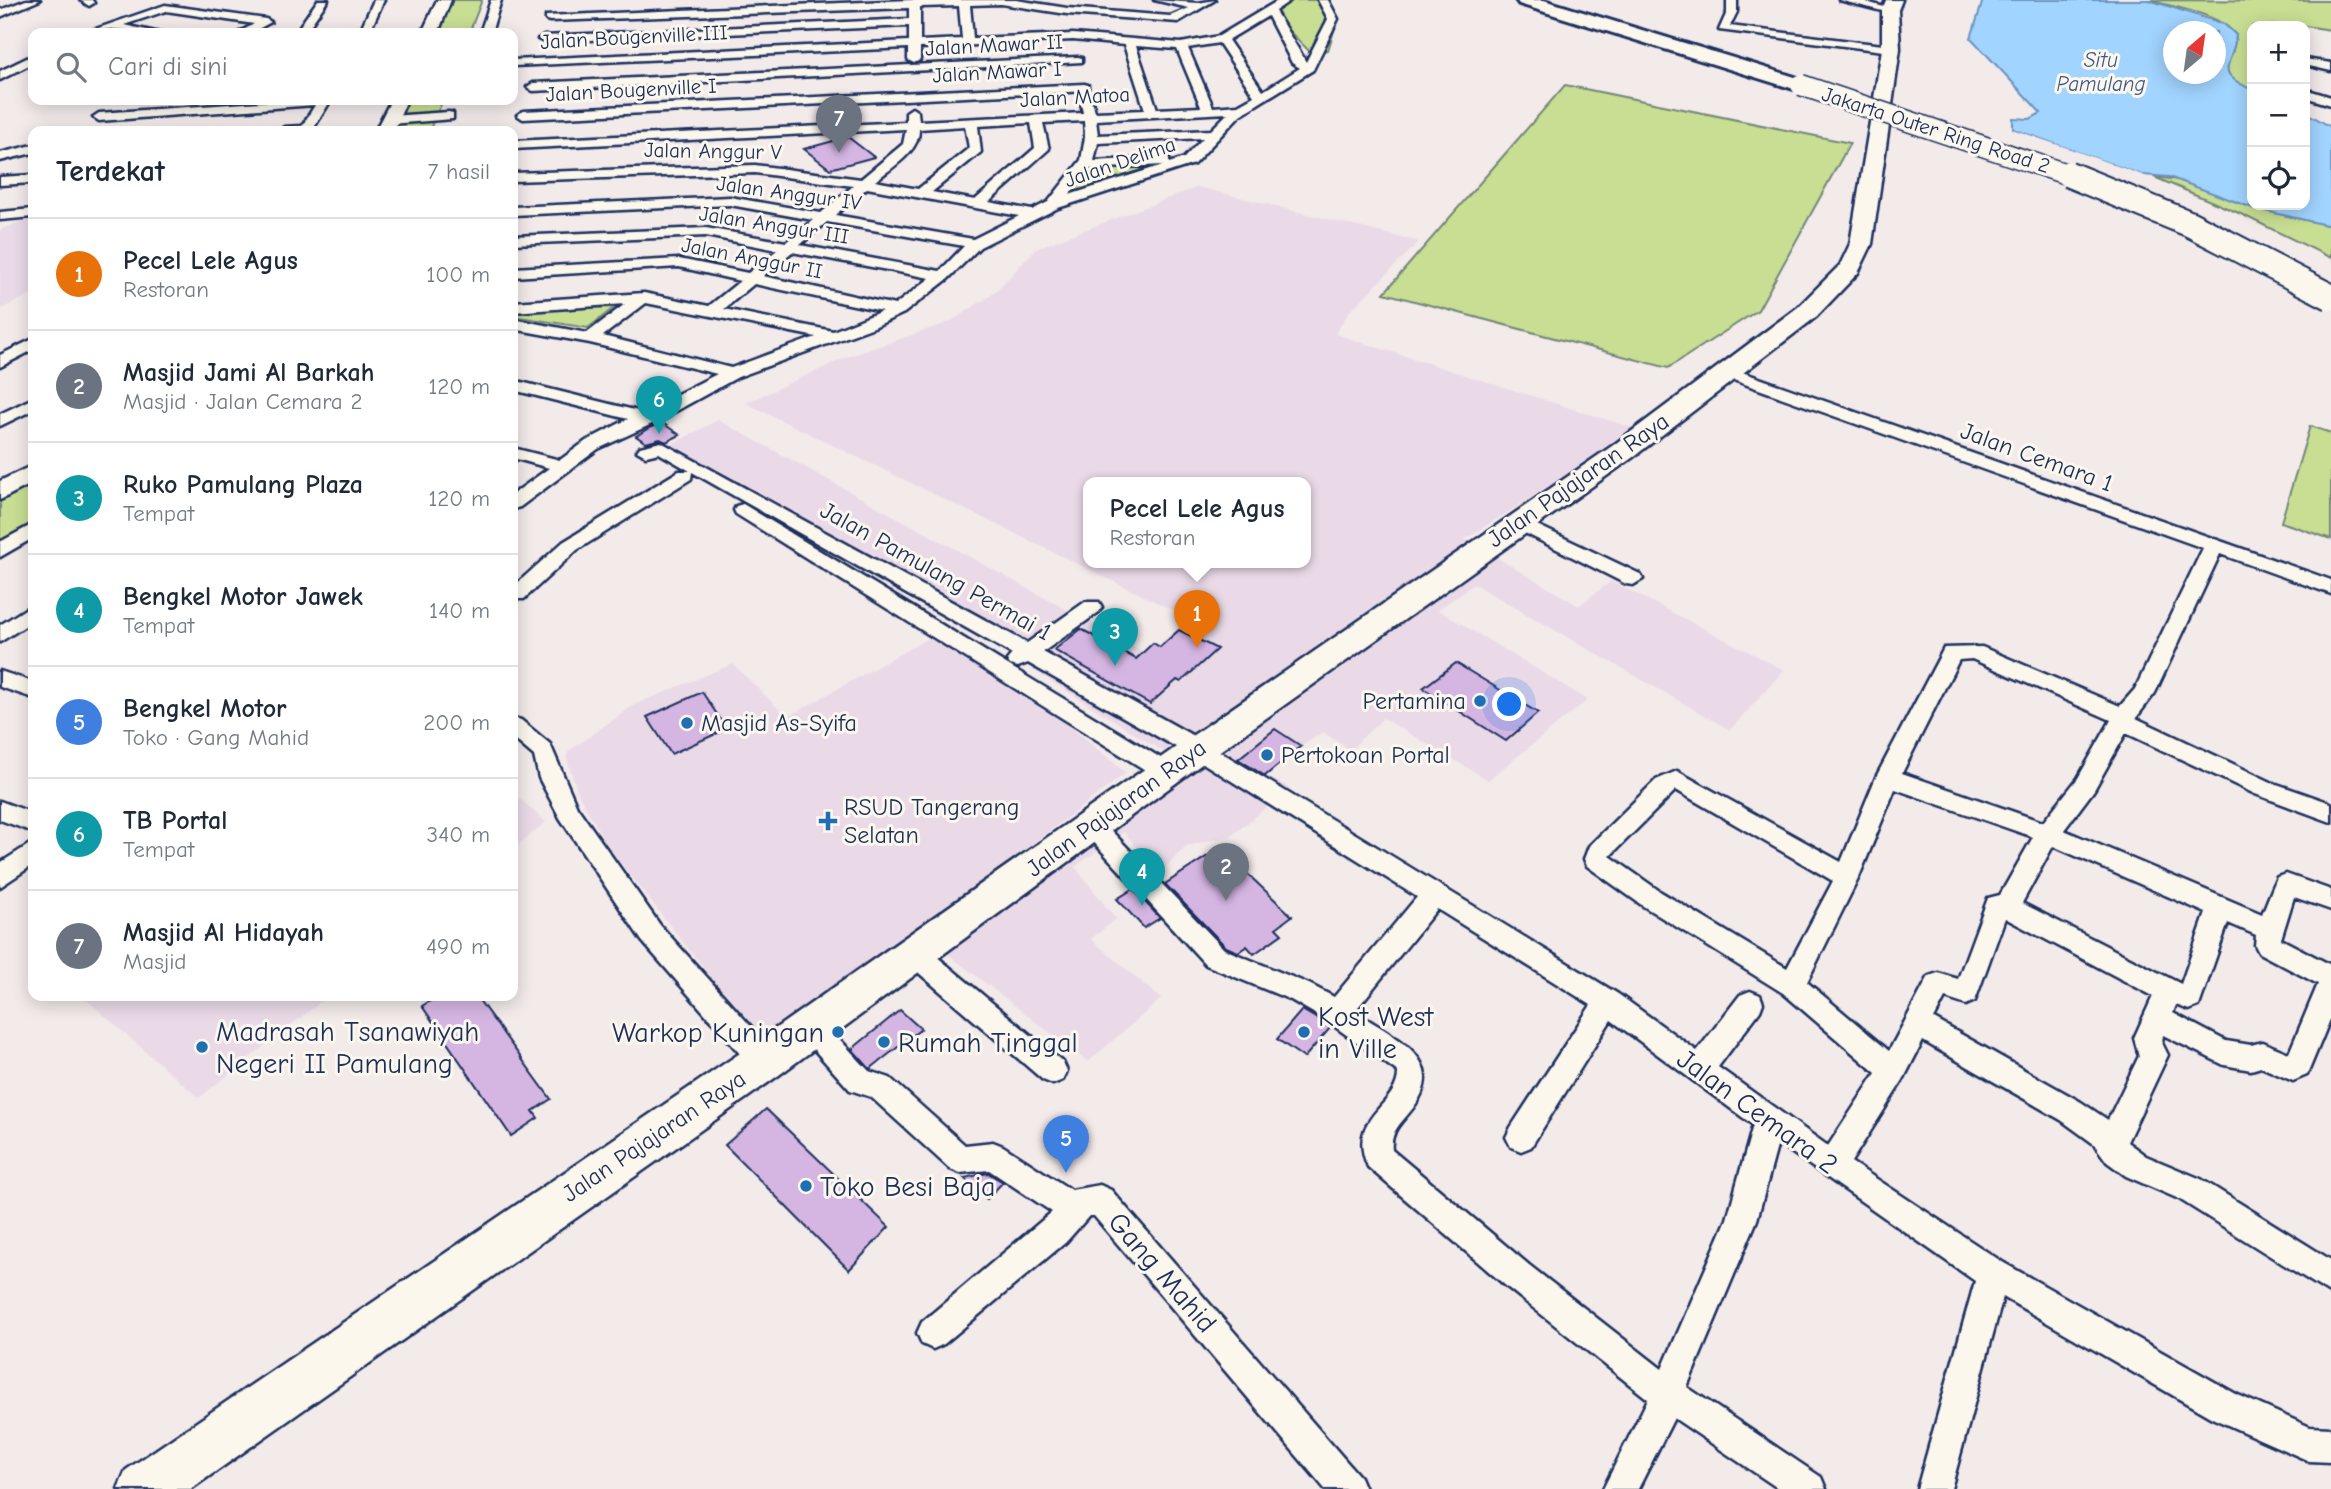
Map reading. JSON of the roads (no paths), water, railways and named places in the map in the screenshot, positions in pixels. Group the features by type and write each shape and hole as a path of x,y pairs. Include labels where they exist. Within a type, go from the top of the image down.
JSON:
{"highway":[{"name":"Jakarta Outer Ring Road 2","path":"1525,0 2037,146 2118,175 2195,207 2331,272"},
{"name":"Jakarta Outer Ring Road 2","path":"1566,0 1805,80 2097,185 2227,242 2331,297"}],"main road":[{"name":"Jalan Pajajaran Raya","path":"164,1483 764,1061 1198,748 1518,522 1622,452 1807,312 1850,268 1861,244 1891,49 1892,5"}],"street":[{"path":"0,14 35,0"},
{"path":"119,28 201,0"},
{"path":"303,28 323,0"},
{"path":"366,28 379,0"},
{"path":"432,28 444,0"},
{"path":"487,28 496,0"},
{"path":"526,106 557,0"},
{"path":"995,0 1005,2 1013,15"},
{"path":"1159,0 1205,3"},
{"path":"1263,96 1256,92 1222,39 1286,0"},
{"path":"1241,108 1309,68 1334,19 1322,0"},
{"path":"1732,0 1732,12 1723,28 1891,49"},
{"path":"1844,0 1892,5"},
{"path":"714,310 909,146 913,137 915,2"},
{"path":"964,2 968,42"},
{"path":"550,18 766,5 1005,2 1178,19 1205,3"},
{"path":"518,145 727,151 758,51 766,5"},
{"path":"1053,205 1087,165 1094,139 1067,6"},
{"path":"105,28 166,8 266,22 253,28"},
{"path":"1266,12 1272,14 1298,63 1309,68"},
{"path":"544,39 914,22"},
{"name":"Jalan Bougenville III","path":"518,63 968,42 1018,33 1181,46 1222,39"},
{"path":"1129,42 1152,112"},
{"path":"1181,46 1208,109"},
{"path":"0,76 10,61 28,55"},
{"path":"10,61 28,59"},
{"path":"2310,63 2331,67"},
{"name":"Jalan Mawar II","path":"526,106 751,76 913,69 1081,74"},
{"name":"Jalan Mawar I","path":"741,103 912,96 1081,74"},
{"path":"2326,99 2331,88"},
{"name":"Jalan Bougenville I","path":"526,106 741,103"},
{"path":"99,117 259,105"},
{"path":"309,126 322,105"},
{"path":"387,125 397,105"},
{"path":"445,126 454,105"},
{"name":"Jalan Matoa","path":"727,151 912,125 1241,108"},
{"name":"Jalan Delima","path":"609,436 648,419 732,373 898,310 943,276 975,244 1053,205 1191,160 1241,108"},
{"path":"387,125 449,116"},
{"path":"977,205 1042,149 1036,119"},
{"path":"921,194 976,149 971,122"},
{"path":"1094,139 1218,134"},
{"path":"0,158 28,150"},
{"name":"Jalan Anggur V","path":"518,176 727,151 767,170 867,184 1035,215"},
{"path":"1087,165 1191,160"},
{"path":"0,181 28,178"},
{"name":"Jalan Anggur IV","path":"518,211 718,201 975,244"},
{"path":"0,216 28,213"},
{"name":"Jalan Anggur III","path":"518,240 694,231 943,276"},
{"name":"Jalan Anggur II","path":"518,272 679,263 898,310"},
{"path":"590,338 644,298"},
{"path":"518,307 644,298 834,336"},
{"path":"518,325 590,338 732,373"},
{"path":"2,360 28,347"},
{"path":"2,360 28,366"},
{"name":"Jalan Cemara 1","path":"1728,372 2331,587"},
{"path":"518,386 648,419"},
{"path":"0,421 28,406"},
{"path":"518,499 609,436 646,451 685,475 854,566 1005,671 1166,772"},
{"name":"Jalan Pamulang Permai 1","path":"646,451 661,447 795,532"},
{"path":"518,454 563,466"},
{"path":"0,492 28,475"},
{"path":"518,593 570,546 685,475"},
{"path":"1518,522 1633,579"},
{"path":"0,551 28,533"},
{"path":"2007,907 2050,834 2086,785 2123,719 2144,693 2214,546"},
{"name":"Jalan Pamulang Permai 1","path":"854,566 1027,653 1198,748"},
{"path":"1005,671 1092,607"},
{"path":"0,635 28,615"},
{"path":"1792,985 1847,877 1888,777 1952,653 1956,651 1974,652 2123,719 2263,788 2331,813"},
{"path":"0,679 28,688"},
{"path":"518,730 542,750 549,762 551,778 568,812 651,933 764,1061"},
{"name":"Jalan Cemara 2","path":"1198,748 1608,1002 1832,1166 1993,1275 2224,1406 2309,1444 2331,1445"},
{"path":"1888,777 2050,834 2269,929"},
{"path":"1847,877 1677,780 1664,786 1598,853 1596,859 1599,864 1792,985 1893,1071"},
{"path":"0,810 28,821"},
{"path":"1091,826 1215,957 1267,977 1337,1013 1409,1064 1415,1073 1414,1083 1379,1129 1376,1142 1378,1157 1518,1276 1668,1394 1809,1489"},
{"path":"0,877 28,856"},
{"path":"2331,900 2286,884 2269,929 2268,945 2331,978"},
{"path":"1337,1013 1433,896"},
{"path":"1832,1166 1893,1071 1939,984 1966,993 1997,905 2007,907 2169,991 2189,998 2220,910"},
{"path":"914,953 1052,1071"},
{"path":"2157,1018 2229,1055 2243,1060 2262,1054 2293,1068 2297,1066 2331,984"},
{"path":"2112,1142 2154,1055 2148,1045 2169,991"},
{"path":"1521,1137 1608,1002"},
{"path":"1700,1069 1750,1003"},
{"path":"1919,1025 2071,1111 2112,1142 2117,1152 2136,1166 2190,1189 2331,1278"},
{"name":"Gang Mahid","path":"811,1027 860,1081 880,1087 960,1159 993,1156 1068,1205 1100,1200 1107,1206 1348,1489"},
{"path":"1620,1489 1668,1394 1742,1220 1769,1121"},
{"path":"933,1334 1055,1231 1081,1203"},
{"path":"1934,1489 1993,1275"}],"water":[{"name":"Situ Pamulang","path":"1983,0 2149,0 2215,21 2163,21 2163,84 2226,84 2226,26 2236,35 2228,73 2247,87 2247,206 2169,177 2142,175 2013,129 2013,118 2030,119 2041,113 1971,38"},
{"name":"Situ Pamulang","path":"2310,115 2331,127 2331,226 2262,210 2310,210"}],"place":[{"name":"Masjid Al Hidayah","path":"839,153"},
{"name":"TB Portal","path":"659,434"},
{"name":"Pecel Lele Agus","path":"1197,648"},
{"name":"Ruko Pamulang Plaza","path":"1115,666"},
{"name":"Pertamina","path":"1480,701"},
{"name":"Masjid As-Syifa","path":"687,723"},
{"name":"Pertokoan Portal","path":"1267,755"},
{"name":"RSUD Tangerang Selatan","path":"828,821"},
{"name":"Masjid Jami Al Barkah","path":"1226,901"},
{"name":"Bengkel Motor Jawek","path":"1142,906"},
{"name":"Warkop Kuningan","path":"838,1032"},
{"name":"Kost West in Ville","path":"1304,1032"},
{"name":"Rumah Tinggal","path":"884,1042"},
{"name":"Madrasah Tsanawiyah Negeri II Pamulang","path":"202,1047"},
{"name":"Bengkel Motor","path":"1066,1173"},
{"name":"Toko Besi Baja","path":"806,1186"}]}
